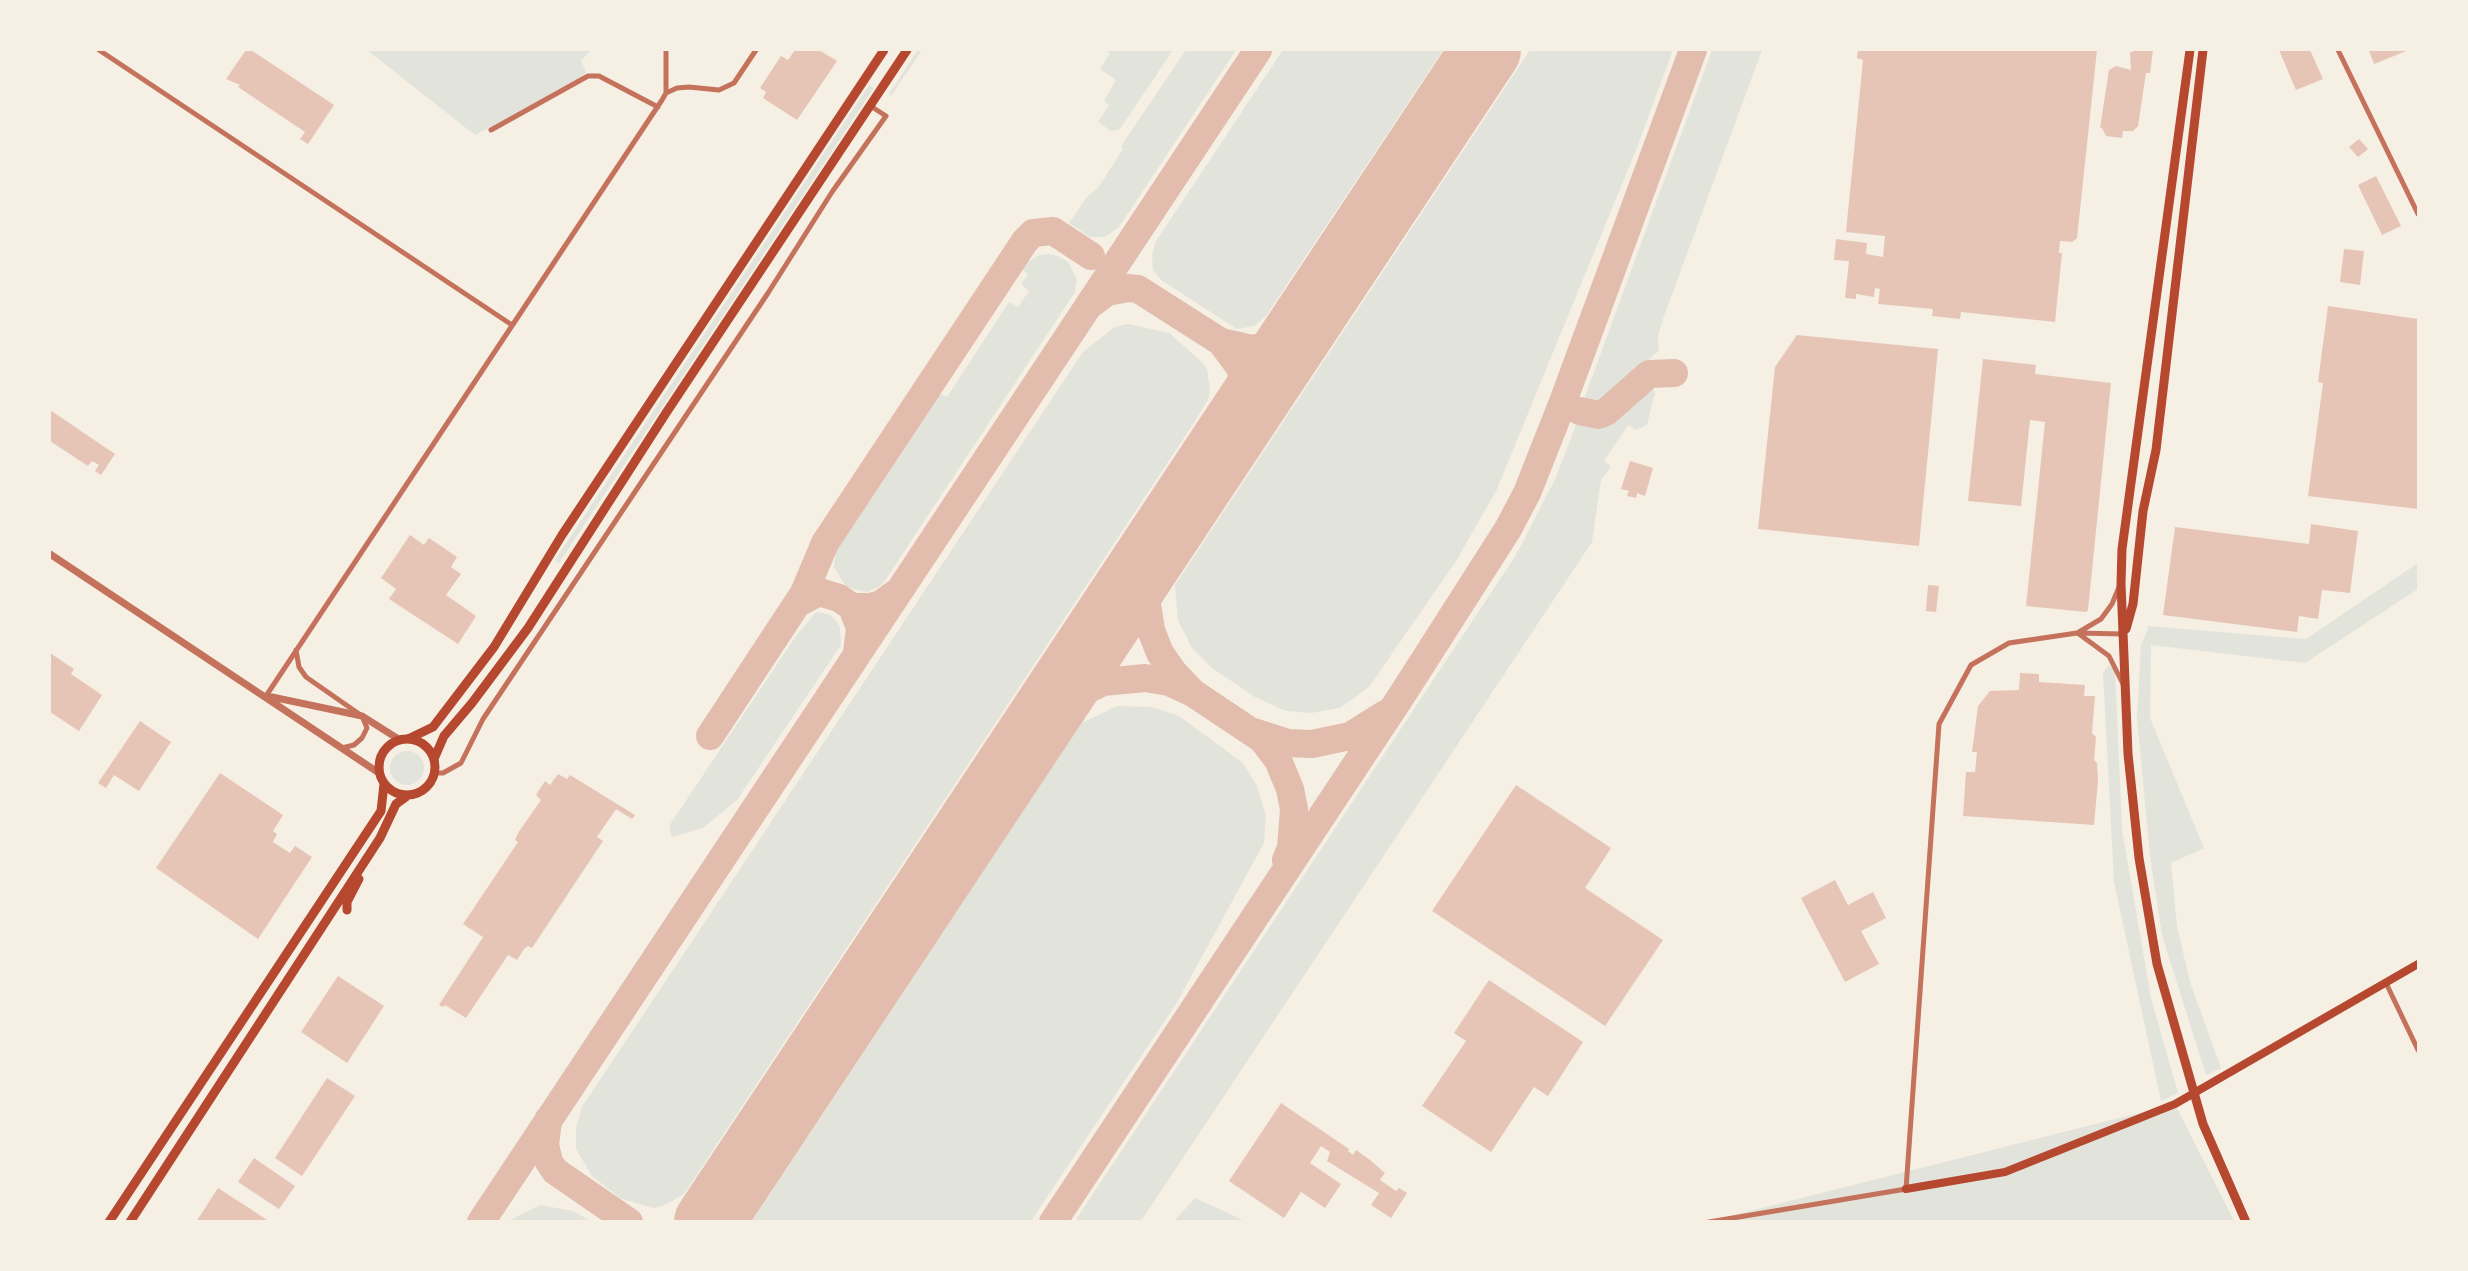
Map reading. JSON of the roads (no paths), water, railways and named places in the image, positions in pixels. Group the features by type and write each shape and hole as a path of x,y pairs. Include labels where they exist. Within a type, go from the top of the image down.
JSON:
{"main road":[{"path":"407,796 390,791 384,784 379,773 381,756 385,749 433,728 494,647 562,535 884,50"},
{"path":"434,759 444,736 528,628 666,413 907,50"},
{"path":"2190,50 2122,549 2121,584 2125,634 2128,754 2139,858 2157,964 2203,1124 2246,1221"},
{"path":"2125,634 2133,604 2143,510 2156,450 2203,50"},
{"path":"130,1221 380,838 396,804 407,796 425,789 435,773 434,759 427,747 404,739"},
{"path":"109,1221 381,812 384,784"},
{"path":"347,910 347,902 378,847 380,838"},
{"path":"1906,1189 2005,1172 2175,1104 2418,964"}],"street":[{"path":"99,50 512,325"},
{"path":"666,50 666,93"},
{"path":"266,696 666,93 677,87 719,90 734,83 756,50"},
{"path":"2338,50 2418,214"},
{"path":"491,130 588,76 598,76 658,106"},
{"path":"435,773 443,772 461,763 483,719 781,274 832,192 886,116 869,105"},
{"path":"50,554 379,773"},
{"path":"2077,633 2101,619 2112,604 2121,584"},
{"path":"2077,633 2096,644 2109,656 2126,689"},
{"path":"1709,1221 1906,1189 1939,724 1971,665 2009,643 2077,633 2125,634"},
{"path":"296,650 299,667 306,677 362,716 404,739"},
{"path":"266,696 362,716"},
{"path":"342,748 354,745 362,738 367,728 362,716"},
{"path":"2386,983 2418,1050"}]}
